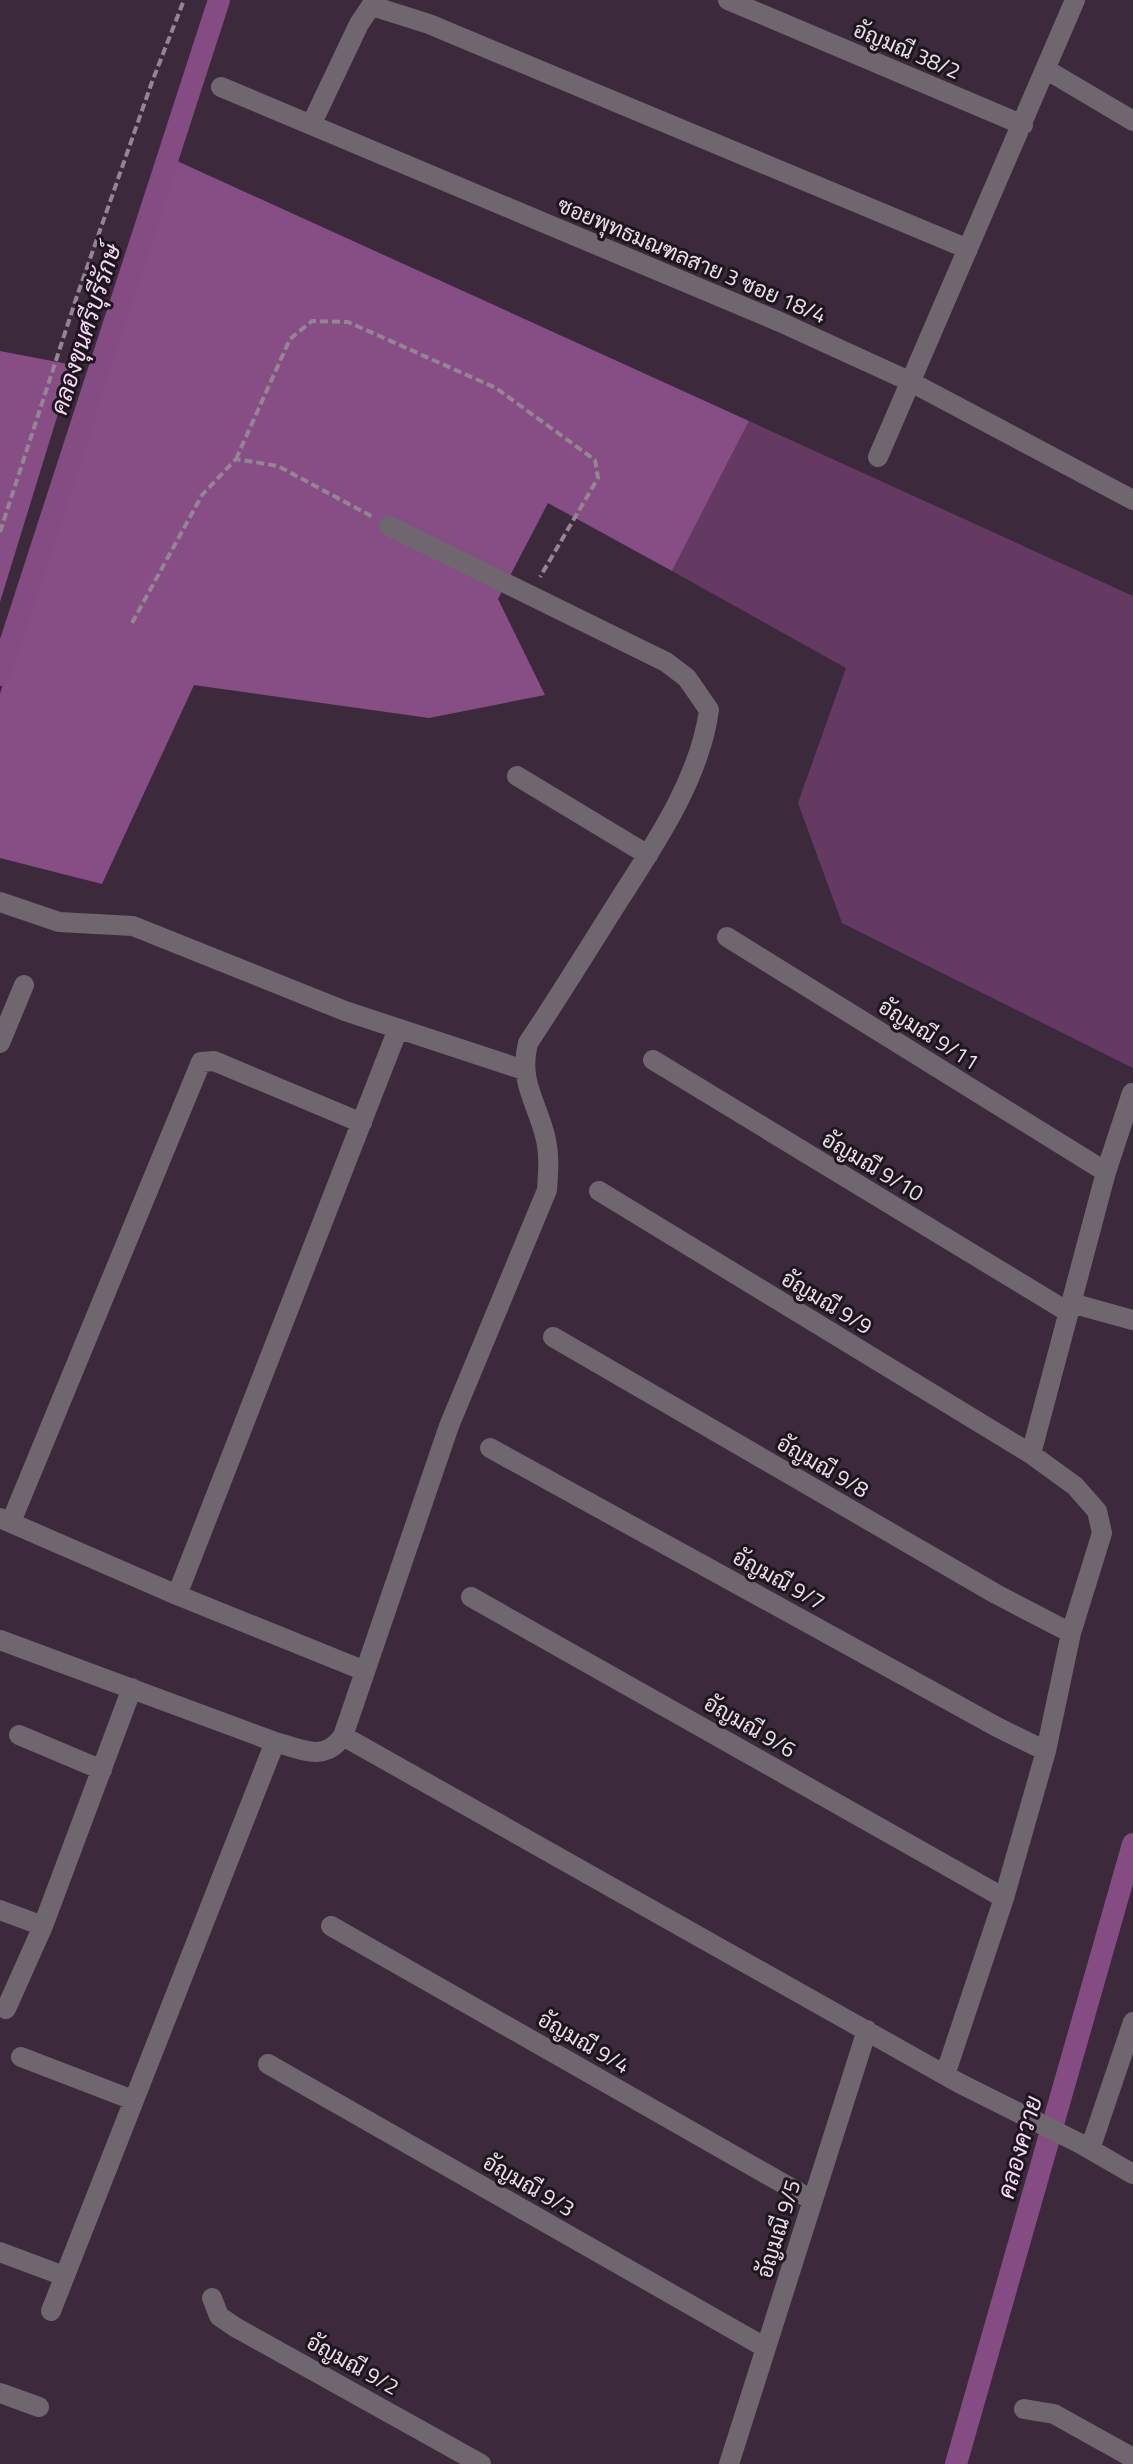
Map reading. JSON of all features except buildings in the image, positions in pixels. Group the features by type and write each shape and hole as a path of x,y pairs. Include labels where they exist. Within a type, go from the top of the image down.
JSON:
{"street":[{"name":"อัญมณี 38/2","path":"728,0 1023,125"},
{"path":"878,457 1075,0"},
{"path":"311,125 359,24 374,3 968,249"},
{"path":"1047,70 1133,121"},
{"name":"ซอยพุทธมณฑลสาย 3 ซอย 18/4","path":"221,87 780,322 909,381 1133,500"},
{"path":"0,1640 275,1742 320,1754 335,1748 343,1736 449,1426 547,1190 549,1163 546,1138 524,1070 528,1043 648,855 685,784 705,737 709,710 687,678 666,662 389,526"},
{"path":"517,776 648,855"},
{"path":"0,902 59,922 133,926 398,1029 524,1070"},
{"name":"อัญมณี 9/11","path":"727,937 1106,1172"},
{"path":"0,1043 24,985"},
{"path":"177,1595 398,1029"},
{"name":"อัญมณี 9/10","path":"653,1060 1070,1308 1133,1320"},
{"path":"362,1123 214,1061 201,1062 5,1520 177,1595 365,1671"},
{"path":"1031,1454 1106,1172 1132,1093"},
{"name":"อัญมณี 9/9","path":"599,1191 1031,1454 1075,1486 1097,1511 1102,1533 1071,1633 1046,1751 952,2079"},
{"name":"อัญมณี 9/8","path":"553,1337 996,1594 1071,1633"},
{"name":"อัญมณี 9/7","path":"490,1448 1046,1751"},
{"name":"อัญมณี 9/6","path":"471,1597 1004,1898"},
{"path":"6,2009 43,1926 132,1688"},
{"path":"19,1735 102,1770"},
{"path":"343,1736 952,2079 1133,2174"},
{"path":"51,2311 275,1742"},
{"path":"0,1910 43,1926"},
{"name":"อัญมณี 9/4","path":"331,1926 812,2200"},
{"path":"1090,2149 1133,2022"},
{"name":"อัญมณี 9/5","path":"729,2464 867,2030"},
{"path":"21,2057 133,2100"},
{"name":"อัญมณี 9/3","path":"268,2064 766,2348"},
{"path":"0,2252 64,2276"},
{"name":"อัญมณี 9/2","path":"212,2298 219,2316 235,2327 481,2464"},
{"path":"0,2393 39,2407"},
{"path":"1024,2409 1054,2414 1133,2458"}],"path":[{"path":"0,532 77,296 184,0"},
{"path":"132,623 202,495 236,459 290,339 312,321 348,322 496,388 595,460 598,478 529,596"},
{"path":"236,459 278,466 389,526"}],"shaded area":[{"path":"177,161 749,421 672,571 548,503 498,599 545,695 429,718 194,685 102,884 0,858 0,694"},
{"path":"0,351 73,365 0,602"},
{"path":"749,421 1133,596 1133,1068 842,923 798,803 846,668 672,571"}],"waterway":[{"name":"คลองขุนศรีบุรีรักษ์","path":"0,675 219,0"},
{"name":"คลองควาย","path":"956,2464 1133,1844"}]}
